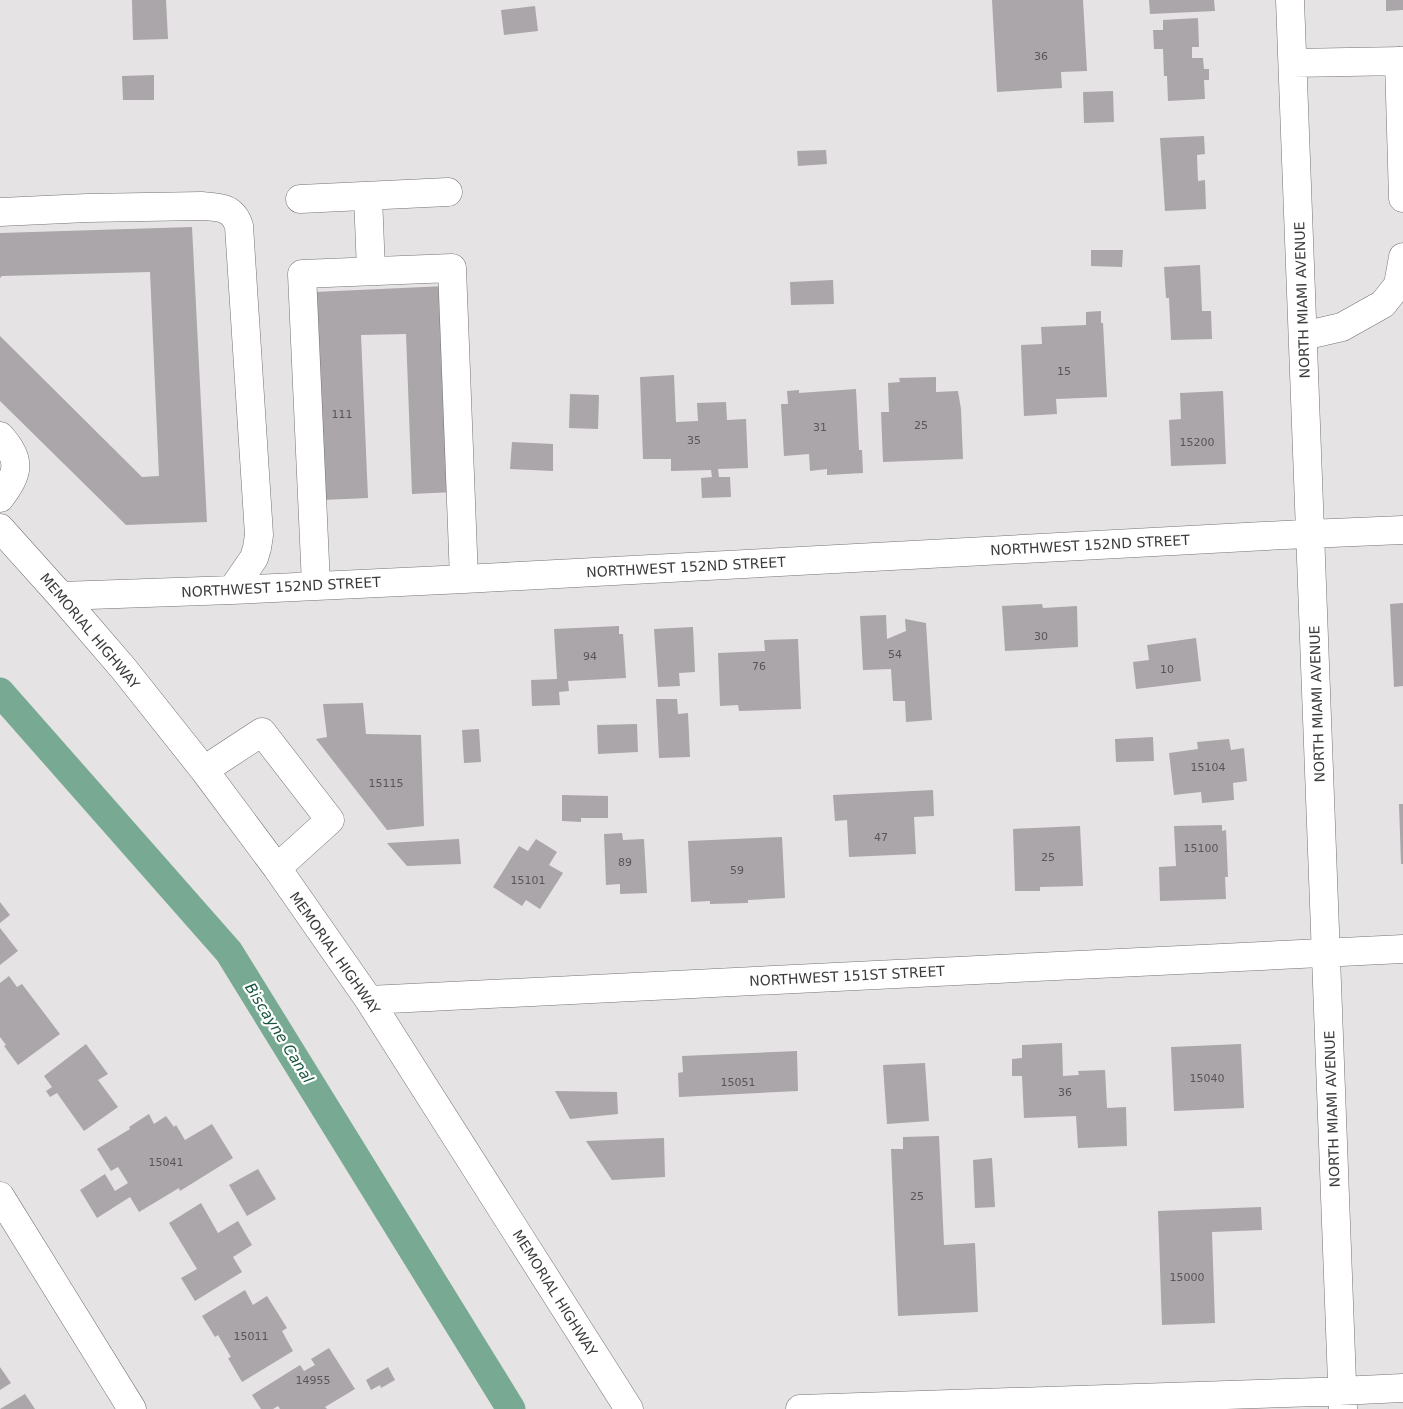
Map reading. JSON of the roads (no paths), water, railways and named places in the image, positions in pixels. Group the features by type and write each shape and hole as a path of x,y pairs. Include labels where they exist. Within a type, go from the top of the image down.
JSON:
{"street":[{"name":"NORTH MIAMI AVENUE","path":"1290,0 1343,1400"},
{"path":"1293,63 1401,61 1403,198"},
{"path":"300,199 448,192"},
{"path":"368,196 371,271"},
{"path":"0,212 202,206 220,208 232,213 237,219 239,226 259,535 258,548 254,558 232,590"},
{"path":"1303,336 1342,327 1383,304 1398,285 1403,257"},
{"path":"316,586 302,274 452,268 464,579"},
{"path":"0,436 15,457 15,469 11,481 0,498"},
{"name":"MEMORIAL HIGHWAY","path":"0,528 123,668 204,770 277,868 369,1000 629,1409"},
{"name":"NORTHWEST 152ND STREET","path":"61,596 464,579 1310,533 1403,530"},
{"path":"204,770 262,732 330,820 277,868"},
{"name":"NORTHWEST 151ST STREET","path":"369,1000 1403,950"},
{"path":"0,1196 132,1409"},
{"path":"800,1409 1343,1400 1403,1388"}],"waterway":[{"name":"Biscayne Canal","path":"0,692 229,952 511,1409"}]}
